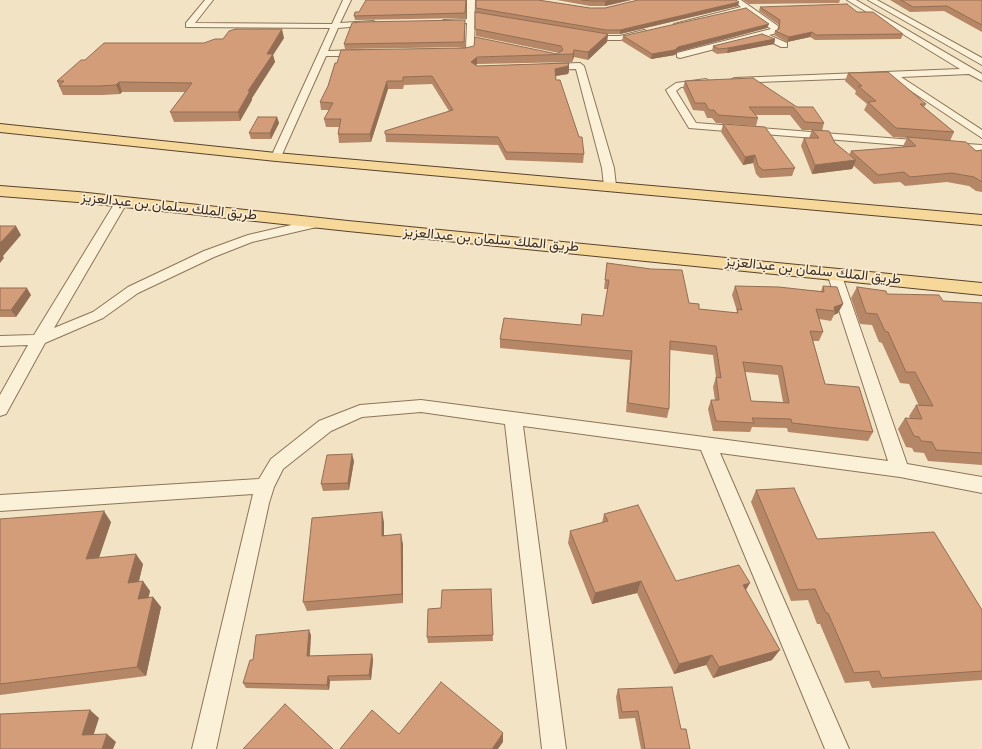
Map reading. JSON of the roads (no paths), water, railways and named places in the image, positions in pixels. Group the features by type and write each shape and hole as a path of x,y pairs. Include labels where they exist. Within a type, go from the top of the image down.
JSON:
{"main road":[{"path":"3,129 276,156 982,220"},
{"path":"0,188 78,196"},
{"name":"طريق الملك سلمان بن عبدالعزيز","path":"0,191 78,196 317,223 982,288"}],"street":[{"path":"209,0 189,25 336,26 384,23"},
{"path":"276,156 347,0"},
{"path":"443,52 470,50 474,40 471,0"},
{"path":"680,56 774,31 775,28 737,0"},
{"path":"851,0 982,78"},
{"path":"872,0 982,62"},
{"path":"672,25 746,8 761,7"},
{"path":"439,22 473,17"},
{"path":"575,32 605,38 620,38 649,31"},
{"path":"762,34 784,45"},
{"path":"323,54 368,53"},
{"path":"540,67 580,66 608,168 610,186"},
{"path":"971,71 722,82 679,85 671,90 693,126 982,148"},
{"path":"891,74 982,135"},
{"path":"0,410 39,340 122,202"},
{"path":"0,341 39,340 98,315 133,290 209,254 248,239 317,223"},
{"path":"834,273 900,470"},
{"path":"204,749 259,503 265,486 277,464 325,426 360,411 421,406 900,470 982,486"},
{"path":"513,418 554,749"},
{"path":"707,444 836,749"},
{"path":"0,503 265,486"}]}
